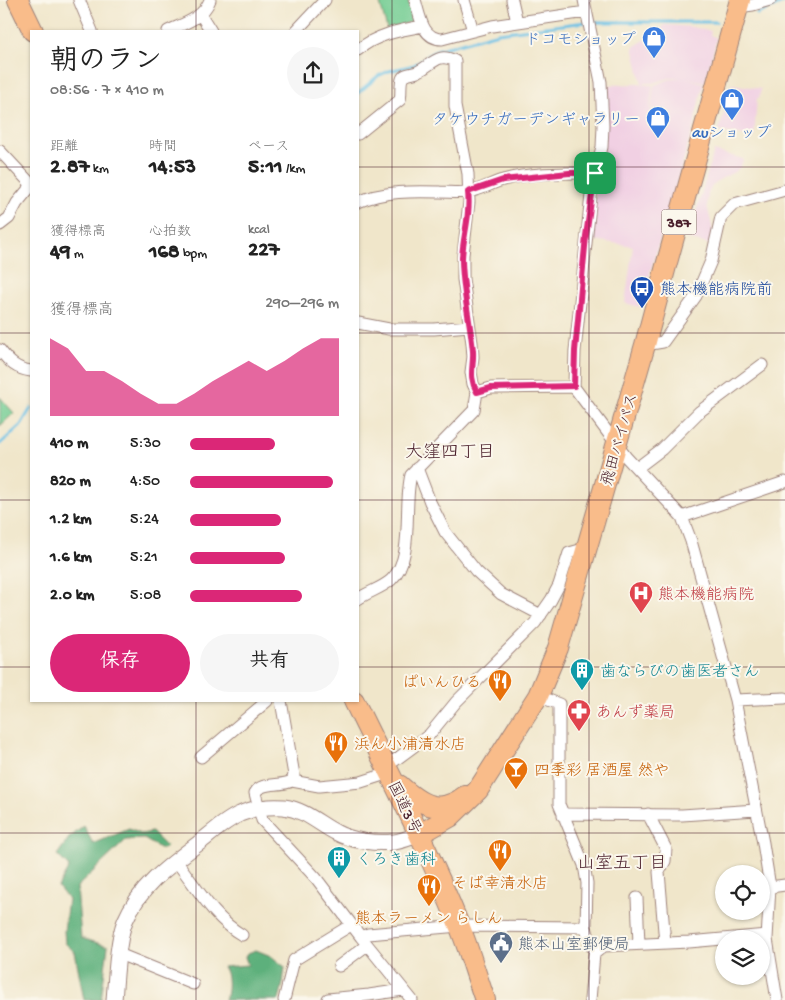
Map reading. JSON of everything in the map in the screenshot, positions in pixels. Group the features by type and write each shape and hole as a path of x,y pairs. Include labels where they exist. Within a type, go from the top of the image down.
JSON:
{"highway":[{"path":"18,0 33,30"},
{"name":"飛田バイパス","path":"420,834 450,817 478,790 538,696 558,648 645,345 739,3"},
{"name":"国道3号","path":"354,702 420,834 459,926 485,1000"},
{"path":"390,774 420,803 431,806 444,806 456,802 484,780"}],"street":[{"path":"79,0 92,30"},
{"path":"170,30 201,15 210,0"},
{"path":"297,30 325,0"},
{"path":"359,598 390,581 397,574 405,554 408,485 411,475 474,410 477,392 473,384 471,372 474,357 462,279 462,255 469,211 468,174 455,106 455,61 422,26 415,0"},
{"path":"464,0 473,31"},
{"path":"512,0 517,22"},
{"path":"584,0 598,64 603,107 602,147 595,173 586,245 575,351 574,386 626,457 682,517 691,541 735,700 766,865"},
{"path":"739,3 753,5 770,0"},
{"path":"359,133 400,100 404,76 420,71 436,59 443,48 473,31 517,22 586,12"},
{"path":"201,15 210,30"},
{"path":"359,49 387,34 422,26"},
{"path":"0,151 30,184"},
{"path":"359,202 388,194 468,192 503,180 569,173 595,173"},
{"path":"0,225 9,218 17,202 30,186"},
{"path":"645,345 663,342 696,296 711,261 721,217 734,204 785,190"},
{"path":"359,323 389,329 434,329 469,326"},
{"path":"0,350 13,365 30,371"},
{"path":"637,468 662,449 698,412 762,365"},
{"path":"477,392 491,388 574,386"},
{"path":"417,468 430,502 445,532 476,571 501,594 541,615"},
{"path":"682,517 785,482"},
{"path":"412,1000 316,878 262,820 254,793 257,788 262,786 288,784 292,781 319,786 361,782 390,774 429,735 456,702 535,623 559,585 568,553 587,548"},
{"path":"538,696 559,704 559,804 584,865 587,884 586,927 591,946 597,950"},
{"path":"735,700 785,698"},
{"path":"201,757 265,702"},
{"path":"281,702 293,766 292,781"},
{"path":"114,1000 124,922 132,907 144,890 176,861 239,814 258,808 284,807 312,817 335,832 347,837 373,842 395,842 420,834"},
{"path":"563,816 567,814 682,815 756,810"},
{"path":"648,814 666,849 665,861 658,872 665,943"},
{"path":"176,861 203,898 232,929 242,934"},
{"path":"770,887 785,885"},
{"path":"636,898 639,944"},
{"path":"284,1000 294,960 351,924"},
{"path":"339,966 364,941 368,934 459,926 586,927"},
{"path":"590,1000 594,954 604,946 715,939"},
{"path":"119,954 193,984"},
{"path":"770,964 777,1000"},
{"path":"328,999 403,990"}],"shaded area":[{"path":"665,25 692,27 711,31 710,35 717,38 705,82 687,78 704,83 695,118 651,108 654,85 681,77 673,77 653,83 642,83 633,47"},
{"path":"732,84 761,89 759,98 757,98 754,138 719,131"},
{"path":"607,85 653,85 650,109 696,118 640,307 625,303 633,246 593,240 595,196"},
{"path":"714,151 743,159 741,166 736,171 717,181 708,194 707,205 714,235 711,245 688,239"}],"green space":[{"path":"379,0 408,0 414,21 387,29"},
{"path":"0,397 14,413 0,426"},
{"path":"84,826 93,844 129,829 141,834 152,832 167,847 161,849 144,839 126,840 77,887 81,938 108,946 101,1000 84,1000 75,952 65,943 64,931 68,899 58,887 69,867 57,855 69,838"},
{"path":"256,950 271,956 285,967 279,1000 225,1000 227,983 223,967 248,965 245,957 248,953"}],"waterway":[{"path":"757,14 785,2"},
{"path":"359,92 378,76 389,71 414,65 436,50 498,33 586,22"},
{"path":"592,22 716,22"},
{"path":"0,444 21,425 30,410"}],"place":[{"name":"ドコモショップ","path":"654,59"},
{"name":"auショップ","path":"732,121"},
{"name":"タケウチガーデンギャラリー","path":"658,139"},
{"name":"熊本機能病院前","path":"642,309"},
{"name":"熊本機能病院","path":"641,614"},
{"name":"歯ならびの歯医者さん","path":"582,691"},
{"name":"ぱいんひる","path":"500,702"},
{"name":"あんず薬局","path":"579,732"},
{"name":"浜ん小浦清水店","path":"336,764"},
{"name":"四季彩 居酒屋 然や","path":"516,790"},
{"name":"そば幸清水店","path":"500,872"},
{"name":"くろき歯科","path":"339,879"},
{"name":"熊本ラーメン らしん","path":"429,907"},
{"name":"熊本山室郵便局","path":"501,964"}],"district":[{"name":"大窪四丁目","path":"450,451"},
{"name":"山室五丁目","path":"622,862"}],"route":[{"path":"595,173 586,236 575,351 574,386 491,388 477,392 473,384 471,372 474,357 462,279 462,255 469,211 468,192 503,180 528,176 595,173"}]}
